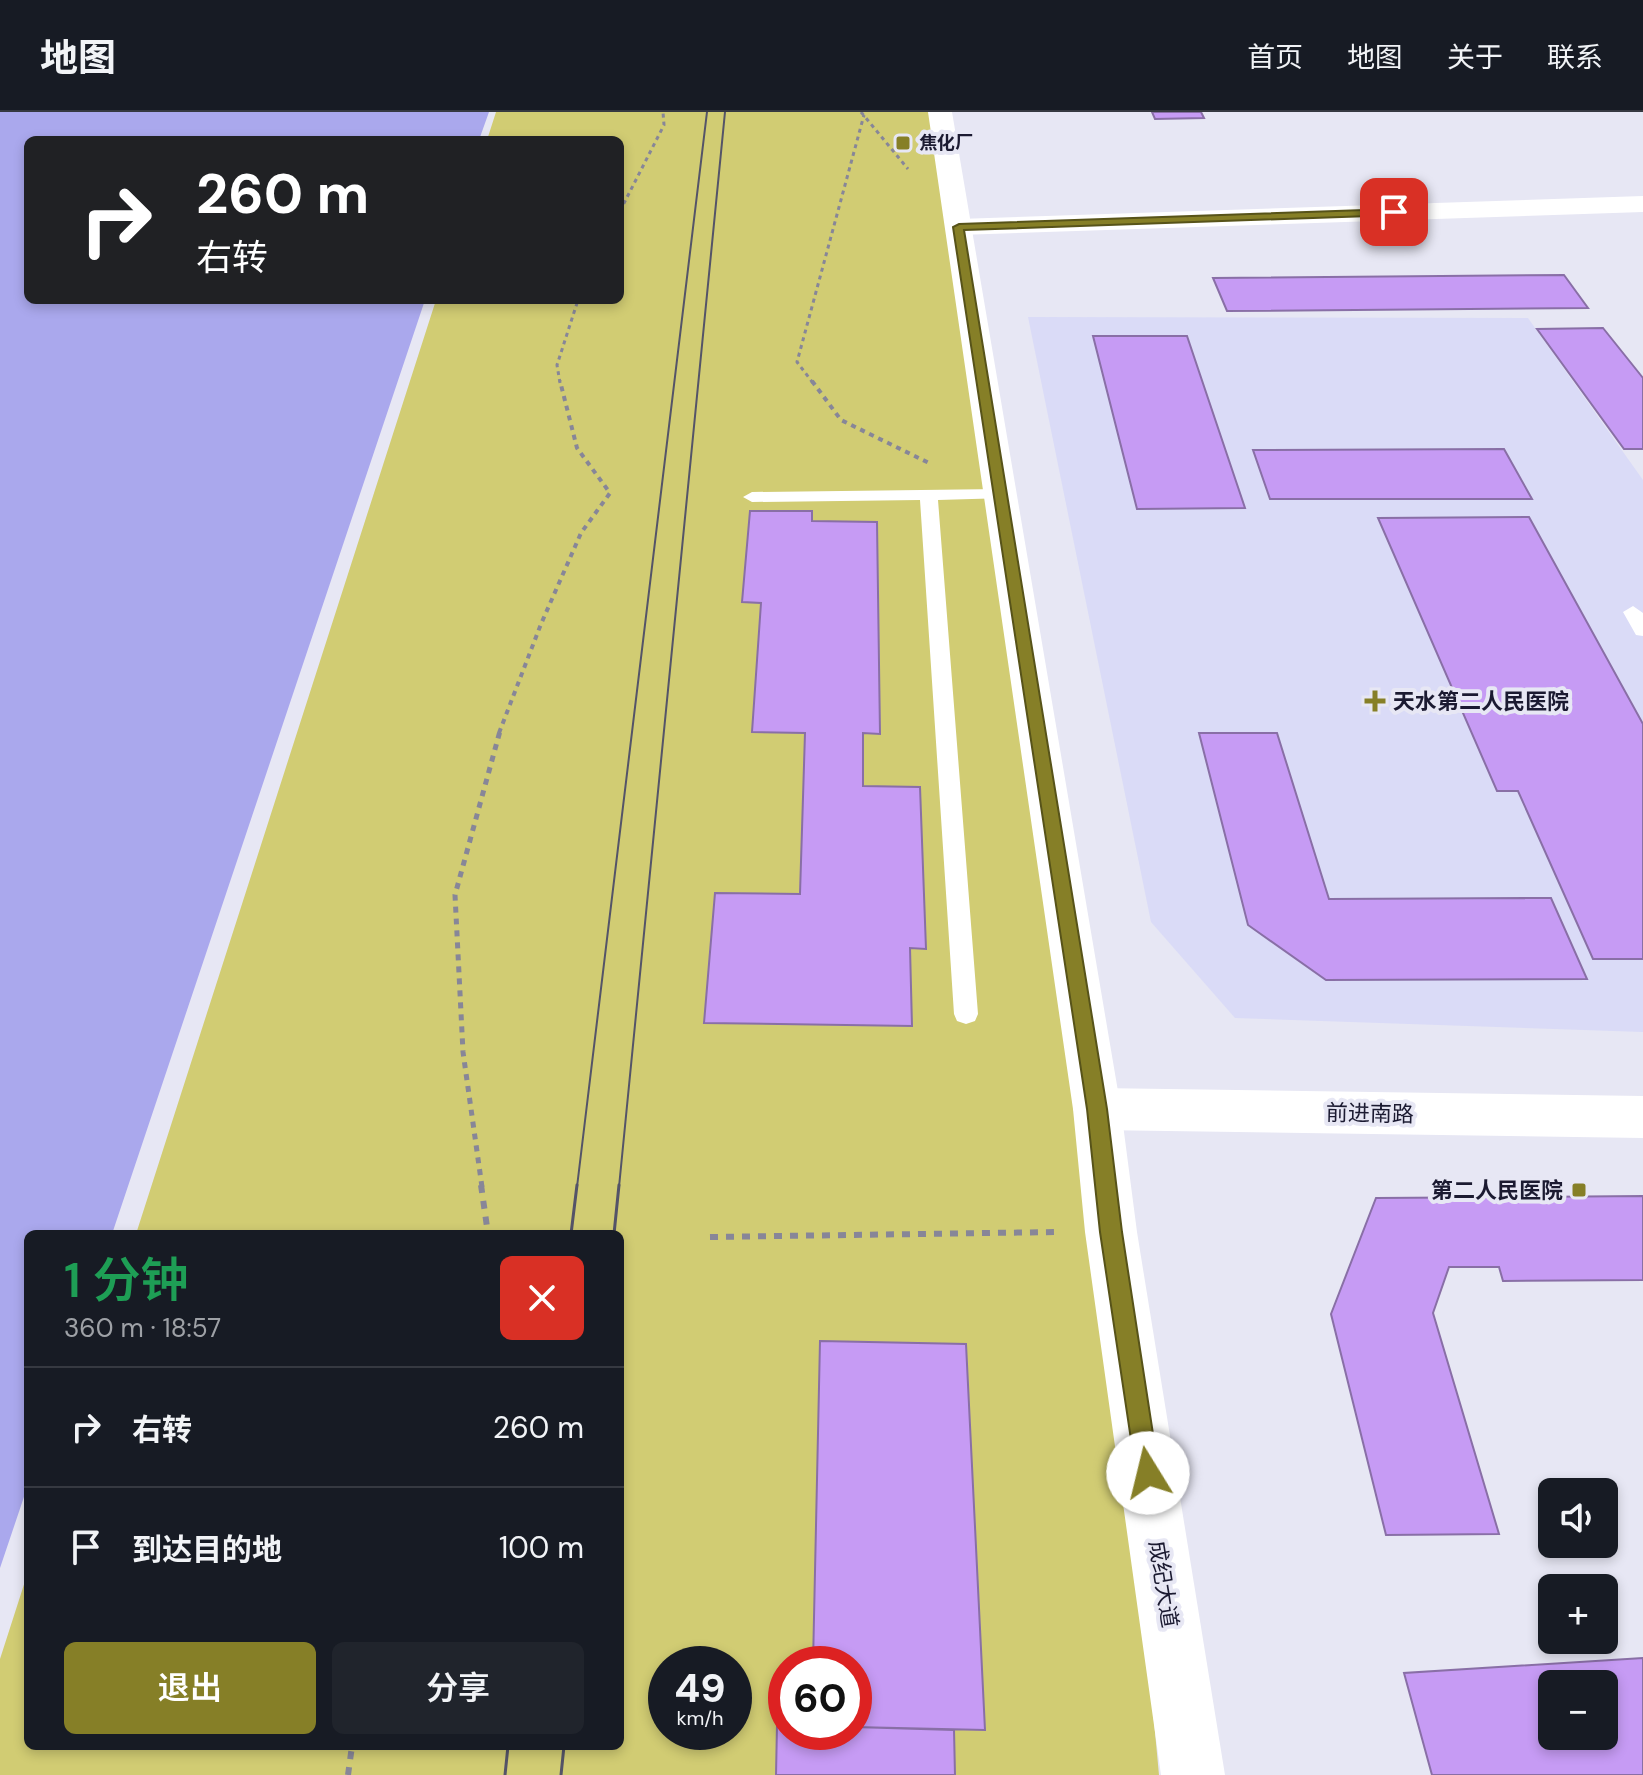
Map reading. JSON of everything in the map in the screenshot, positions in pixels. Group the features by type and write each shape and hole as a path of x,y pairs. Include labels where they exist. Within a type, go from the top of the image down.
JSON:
{"main road":[{"name":"成纪大道","path":"940,112 1097,1109 1111,1232 1193,1775"},
{"path":"959,227 1643,204"},
{"name":"前进南路","path":"1097,1109 1643,1117"}],"lane":[{"path":"752,497 1000,494"},
{"path":"929,495 966,1014"}],"path":[{"path":"624,203 664,125 663,112"},
{"path":"864,115 797,362 841,420 913,453 947,473 1000,494"},
{"path":"487,1230 463,1052 455,895 498,737 535,638 581,533 610,493 577,448 564,407 557,365 577,304"},
{"path":"710,1237 1111,1232"},
{"path":"348,1775 351,1750"}],"shaded area":[{"path":"496,112 930,112 1097,1109 1159,1775 0,1775 0,1659 24,1584 24,1750 624,1750 624,1230 137,1230 435,304 624,304 624,136 488,136"},
{"name":"天水第二人民医院","path":"1028,317 1528,318 1643,480 1643,1032 1235,1018 1151,922"}],"water":[{"path":"0,112 489,112 480,136 24,136 24,304 424,304 113,1230 24,1230 24,1497 0,1568"}],"building":[{"path":"1152,112 1201,112 1204,118 1155,119"},
{"path":"1564,275 1588,308 1227,311 1213,278"},
{"path":"1603,328 1643,378 1643,449 1624,449 1537,329"},
{"path":"1093,336 1187,336 1245,508 1137,509"},
{"path":"1504,449 1532,499 1270,499 1253,450"},
{"path":"750,511 812,511 812,521 877,522 880,734 863,733 863,786 920,787 926,949 910,948 912,1026 704,1023 715,893 800,894 805,733 752,732 761,603 742,602"},
{"path":"1529,517 1643,724 1643,959 1593,959 1518,791 1497,791 1378,518"},
{"path":"1199,733 1277,733 1329,899 1551,898 1587,979 1326,980 1248,925"},
{"path":"1643,1196 1643,1280 1503,1281 1499,1267 1449,1267 1433,1313 1499,1534 1386,1535 1331,1314 1376,1198"},
{"path":"820,1341 966,1344 985,1730 872,1727 872,1646 813,1646"},
{"path":"1643,1658 1643,1775 1432,1775 1404,1673"},
{"path":"872,1728 954,1730 955,1775 776,1775 776,1750 872,1750"}],"tram line":[{"path":"577,1187 707,112"},
{"path":"619,1187 725,112"},
{"path":"571,1230 577,1185"},
{"path":"614,1230 619,1185"},
{"path":"505,1775 508,1750"},
{"path":"561,1775 564,1750"}],"place":[{"name":"焦化厂","path":"903,143"},
{"name":"天水第二人民医院","path":"1375,701"},
{"name":"第二人民医院","path":"1579,1190"}],"route":[{"path":"1148,1473 1111,1232 1097,1109 959,227 1394,212"}]}
